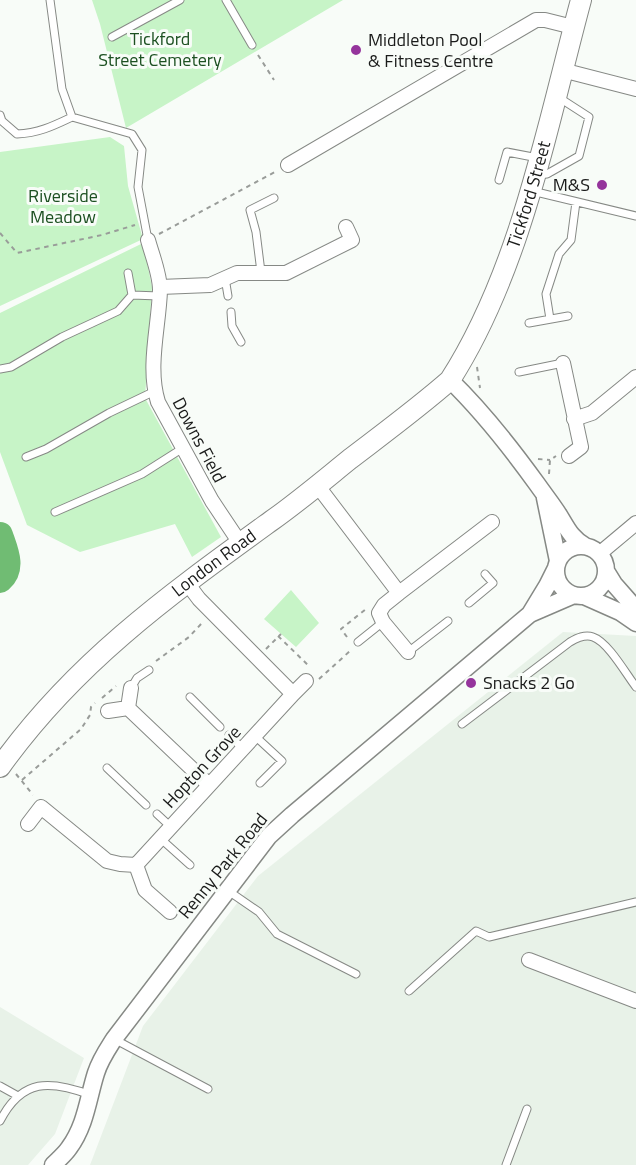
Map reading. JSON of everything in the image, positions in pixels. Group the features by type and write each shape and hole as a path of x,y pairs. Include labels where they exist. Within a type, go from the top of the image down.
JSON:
{"main road":[{"name":"Tickford Street","path":"450,380 465,356 514,245 581,0"},
{"name":"London Road","path":"2,765 40,714 70,682 141,618 272,521 450,380"}],"street":[{"path":"288,165 536,21 545,20 573,27"},
{"path":"562,70 636,89"},
{"path":"160,292 210,285 237,273 286,273 352,240 346,227"},
{"name":"Downs Field","path":"148,240 160,292 154,375 158,402 212,501 240,543"},
{"path":"563,363 581,447 569,456"},
{"path":"574,418 592,413 636,377"},
{"path":"450,380 482,414 555,509 574,540 603,559 606,571 614,584 636,609"},
{"path":"317,485 399,592"},
{"path":"545,497 560,585 579,596 620,612 636,624"},
{"path":"408,652 383,622 379,613 384,604 464,547 492,522"},
{"path":"557,564 561,555 572,547 592,550 636,523"},
{"name":"Renny Park Road","path":"65,1165 69,1148 82,1123 98,1067 114,1039 269,836 530,614 557,564"},
{"path":"579,596 591,594 602,585 606,571"},
{"path":"187,583 199,599 293,694"},
{"name":"Renny Park Road","path":"530,614 579,596"},
{"name":"Hopton Grove","path":"136,865 309,675"},
{"path":"128,708 131,688"},
{"path":"108,711 128,708"},
{"path":"128,708 209,785"},
{"path":"28,824 41,807 107,861 136,865 144,891 170,912"},
{"path":"530,960 636,1001"},
{"name":"Renny Park Road","path":"53,1165 69,1148"}],"lane":[{"path":"50,0 62,89 72,117"},
{"path":"112,37 180,0"},
{"path":"226,0 252,45"},
{"path":"534,174 547,174 579,156 589,117 556,95"},
{"path":"0,115 2,121 17,134 34,133 51,128 72,117 132,134 142,150 138,187 148,240"},
{"path":"499,180 507,152 534,174 576,202 636,216"},
{"path":"261,272 256,232 250,210 274,198"},
{"path":"550,319 546,294 559,254 571,240 576,202"},
{"path":"128,273 132,295"},
{"path":"225,278 228,296"},
{"path":"0,369 11,367 62,337 118,311 132,295 160,292"},
{"path":"231,312 232,326 242,342"},
{"path":"529,323 568,316"},
{"path":"519,372 563,363"},
{"path":"26,457 46,449 109,413 155,391"},
{"path":"55,512 142,474 183,448"},
{"path":"469,603 493,584 485,574"},
{"path":"408,652 448,621"},
{"path":"356,644 383,622"},
{"path":"462,724 570,642 585,636 594,637 607,647 636,687"},
{"path":"131,688 137,678 149,670"},
{"path":"190,697 220,727"},
{"path":"229,735 243,748"},
{"path":"255,736 282,760 260,783"},
{"path":"107,768 147,805"},
{"path":"157,814 171,827"},
{"path":"160,839 190,865"},
{"path":"227,890 259,912 277,934 356,974"},
{"path":"409,991 476,931 489,938 636,902"},
{"path":"114,1039 208,1089"},
{"path":"0,1121 7,1108 18,1096 33,1088 63,1085 91,1095"},
{"path":"0,1086 18,1096"},
{"path":"506,1165 527,1109"}],"path":[{"path":"252,45 274,80"},
{"path":"148,240 288,165"},
{"path":"0,233 17,253 102,235 144,222"},
{"path":"532,461 535,459 550,460 560,453 569,456"},
{"path":"545,478 549,474 550,460"},
{"path":"348,638 341,629 374,603 384,604"},
{"path":"258,659 280,635 309,675 313,686 356,644"},
{"path":"2,765 29,787 41,807"}],"shaded area":[{"path":"563,632 636,636 636,1165 90,1165 143,1026 258,876"},
{"path":"0,1007 84,1058 55,1134 28,1165 0,1165"}],"green space":[{"name":"Tickford Street Cemetery","path":"92,0 343,0 126,128"},
{"name":"Riverside Meadow","path":"110,137 124,146 128,186 143,239 0,306 0,152"},
{"path":"143,243 152,287 145,398 221,537 192,557 175,524 80,552 27,525 0,452 0,313"},
{"path":"291,590 319,623 296,647 264,619"}],"waterway":[{"path":"0,535 7,564 7,570 0,580"}],"place":[{"name":"Middleton Pool & Fitness Centre","path":"356,50"},
{"name":"M&S","path":"602,185"},
{"name":"Snacks 2 Go","path":"471,683"}]}
